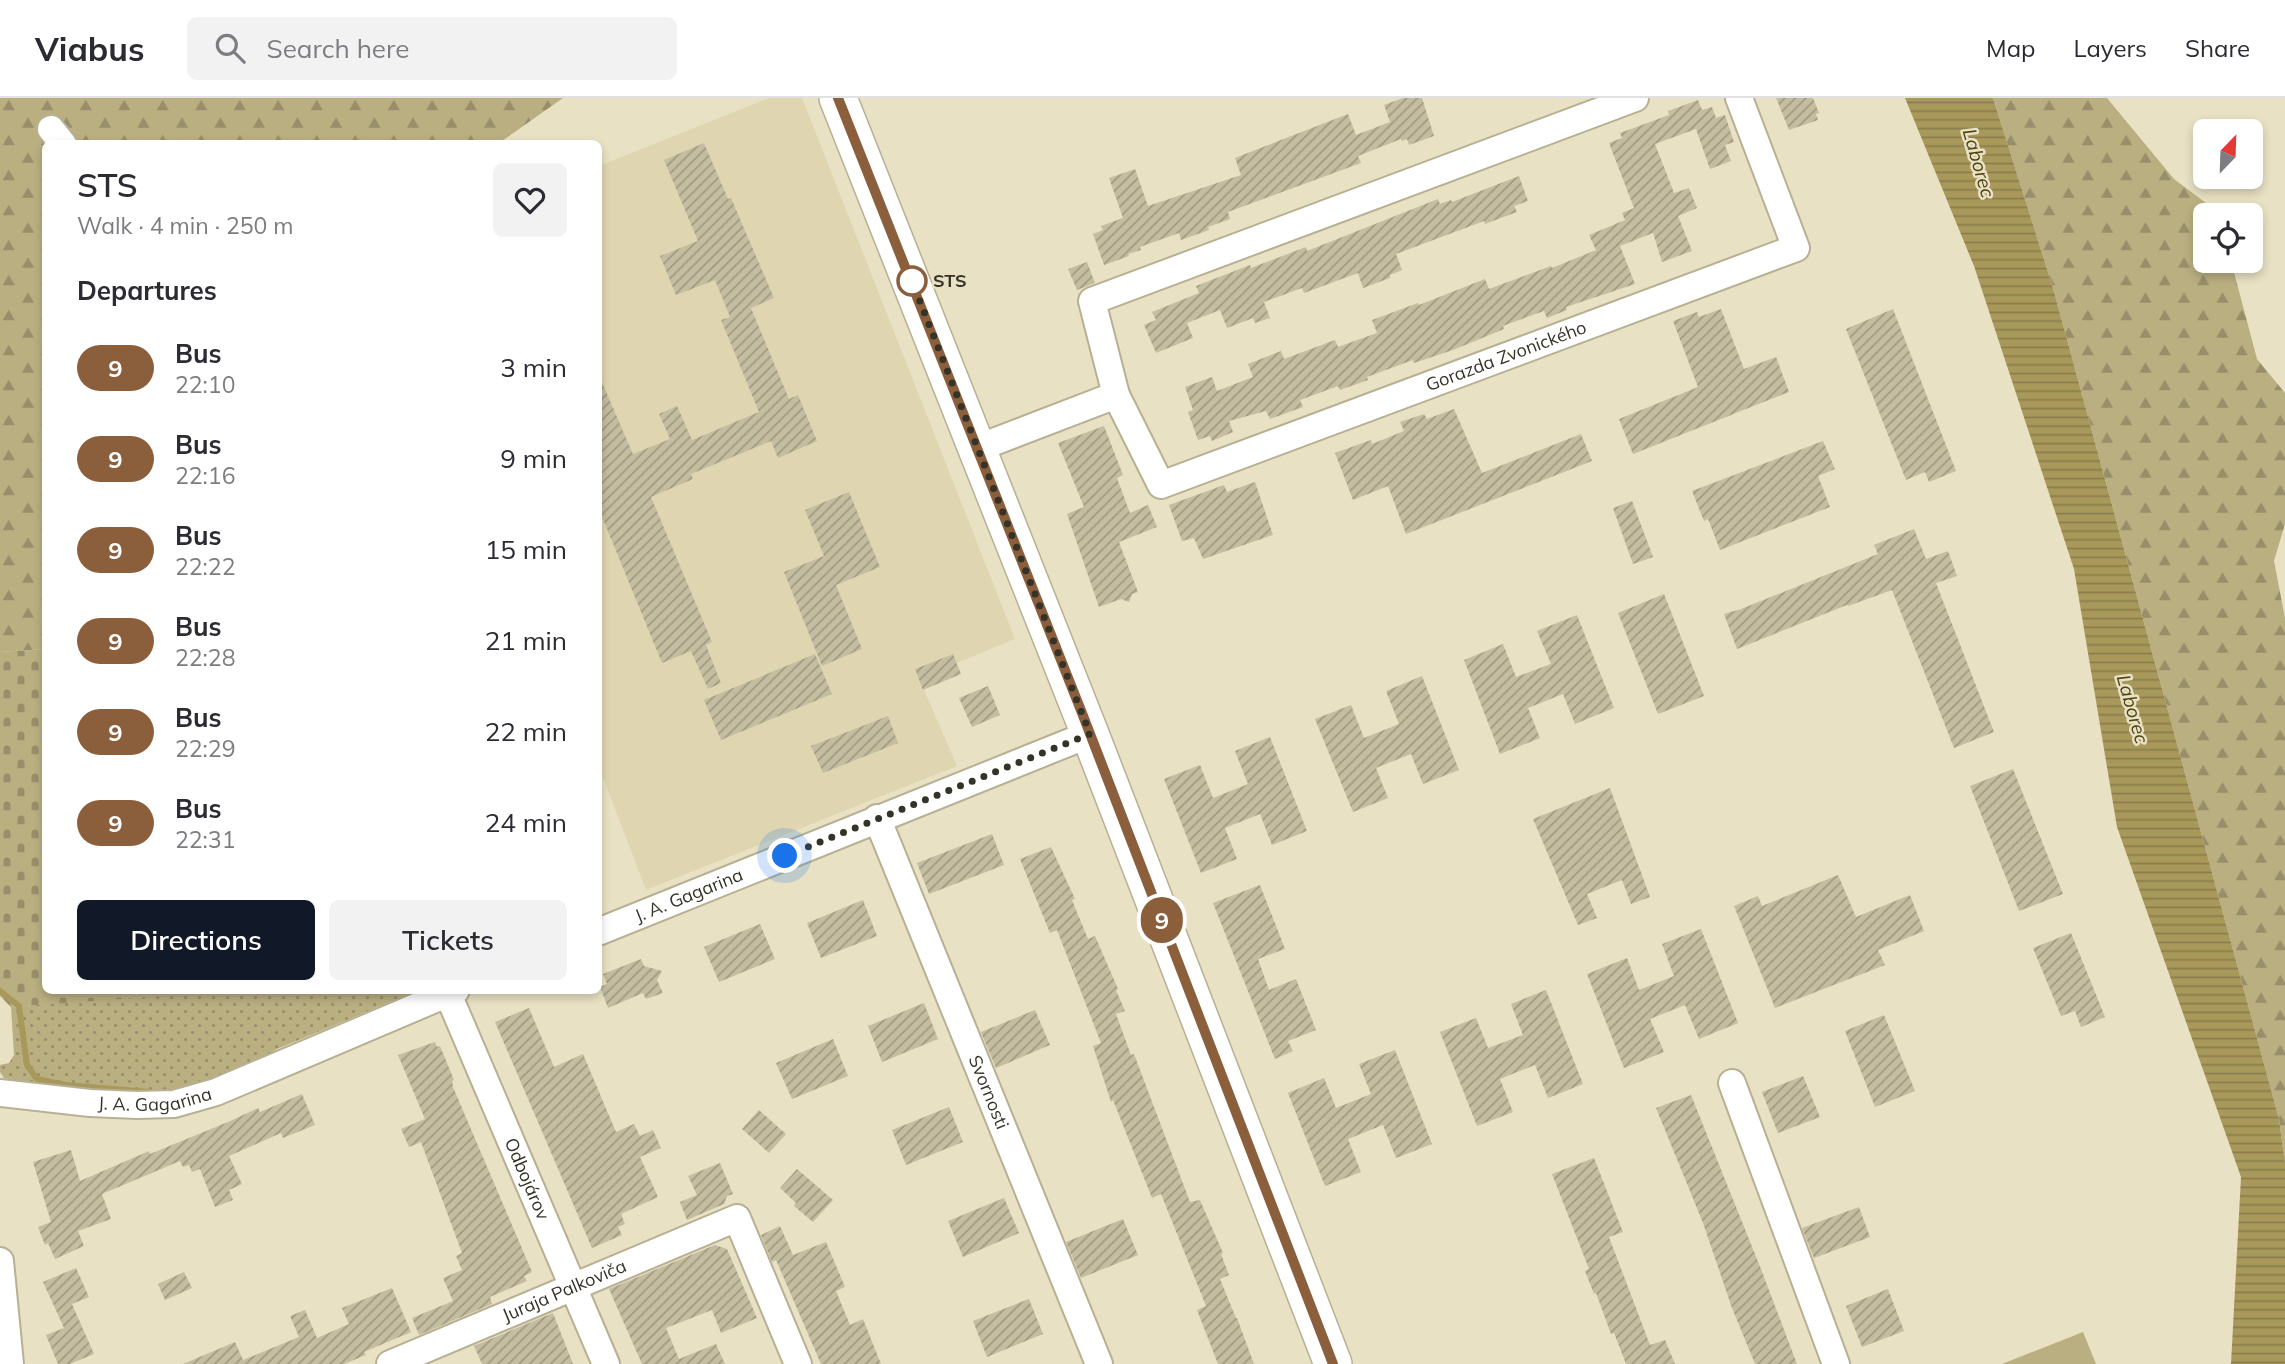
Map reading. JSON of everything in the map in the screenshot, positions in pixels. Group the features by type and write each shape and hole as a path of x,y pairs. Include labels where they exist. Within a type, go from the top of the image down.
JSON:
{"street":[{"path":"838,98 1090,734 1327,1362"},
{"name":"Gorazda Zvonického","path":"1635,98 1092,301 1116,395 1161,485 1796,248 1739,98"},
{"path":"978,448 1116,395"},
{"name":"J. A. Gagarina","path":"602,930 1090,734"},
{"name":"Svornosti","path":"877,818 1099,1364"},
{"name":"J. A. Gagarina","path":"0,1093 137,1105 174,1104 216,1092 447,994"},
{"name":"Odbojárov","path":"453,994 606,1364"},
{"path":"1732,1083 1836,1364"},
{"name":"Juraja Palkoviča","path":"405,1361 572,1286 737,1218 798,1364"},
{"path":"0,1261 3,1337 9,1364"}],"shaded area":[{"path":"769,98 802,98 1015,639 957,663 952,654 915,669 957,766 646,890 602,775 602,165"}],"green space":[{"path":"0,98 563,98 503,140 42,140 42,649 0,652"},
{"path":"1993,98 2107,98 2174,179 2206,203 2193,203 2193,273 2234,273 2257,359 2285,393 2285,524 2274,561 2285,618 2285,1163 2279,1119 2053,288"},
{"path":"42,649 42,994 189,994 11,1007 0,996 0,652"},
{"path":"170,994 410,994 277,1049 244,1071 162,1095 59,1091 4,1078 0,1065 9,1063 14,1055 11,1007"},
{"path":"2083,1332 2096,1364 2002,1364"}],"water":[{"name":"Laborec","path":"1905,98 1993,98 2053,288 2279,1119 2285,1163 2285,1364 2231,1364 2241,1177 2117,827 2074,569 1974,266"}],"building":[{"path":"1403,98 1422,98 1434,136 1409,145 1407,139 1401,139 1358,156 1361,163 1228,212 1230,219 1208,227 1209,230 1181,240 1179,233 1140,247 1141,250 1128,254 1129,256 1104,265 1093,234 1103,230 1101,226 1123,218 1109,178 1135,169 1148,206 1241,175 1235,158 1348,114 1356,135 1390,122 1384,105"},
{"path":"1776,98 1813,98 1819,113 1816,114 1818,120 1789,130"},
{"path":"1698,100 1702,110 1712,107 1716,118 1725,115 1734,142 1725,145 1731,161 1710,169 1696,129 1655,144 1674,193 1689,188 1697,208 1678,216 1692,251 1662,262 1653,233 1620,246 1635,284 1566,307 1567,310 1547,318 1544,311 1503,326 1504,329 1453,350 1414,363 1413,360 1340,390 1338,386 1300,400 1303,407 1270,419 1266,411 1229,421 1233,432 1212,441 1210,436 1198,440 1188,412 1193,410 1185,387 1212,377 1217,391 1253,377 1248,364 1281,351 1284,359 1335,340 1338,347 1377,333 1372,320 1485,279 1489,289 1596,250 1589,235 1625,220 1622,213 1634,208 1609,143 1622,138 1620,133 1669,115 1668,111"},
{"path":"704,143 774,298 751,308 789,399 798,395 817,441 778,458 771,441 691,474 693,479 651,497 712,642 706,645 721,683 708,689 691,651 662,663 602,517 602,382 633,454 670,439 659,414 677,406 692,440 759,412 721,320 730,317 715,280 676,295 660,256 698,241 664,160"},
{"path":"1519,176 1528,201 1514,206 1517,212 1485,224 1484,221 1396,254 1402,270 1390,275 1390,278 1363,288 1358,273 1304,293 1302,288 1264,302 1270,318 1255,323 1253,318 1227,328 1220,310 1187,323 1193,338 1156,353 1144,325 1156,320 1152,312 1199,293 1196,286 1306,247 1307,251 1438,199 1440,204 1451,200 1452,202"},
{"path":"1087,262 1095,283 1077,290 1068,269"},
{"path":"1721,309 1744,369 1776,357 1789,392 1633,454 1619,419 1698,387 1673,321 1697,312 1699,317"},
{"path":"1893,309 1956,471 1929,482 1925,472 1906,480 1846,329"},
{"path":"1454,409 1482,473 1581,434 1592,461 1406,534 1388,486 1353,500 1335,453 1371,440 1372,444 1404,431 1400,422 1424,414 1427,419"},
{"path":"1104,426 1123,475 1117,478 1130,513 1148,505 1157,527 1119,542 1138,592 1132,594 1129,602 1121,599 1099,607 1067,514 1084,507 1058,443"},
{"path":"1823,441 1835,469 1818,476 1830,507 1720,550 1708,519 1704,521 1692,491"},
{"path":"1255,482 1273,535 1203,559 1194,538 1182,541 1169,505 1224,485 1227,492"},
{"path":"849,492 880,567 836,585 862,649 822,666 784,572 824,556 805,510"},
{"path":"1632,501 1653,557 1633,564 1613,508"},
{"path":"1914,529 1926,559 1948,551 1957,576 1936,583 1994,732 1954,748 1892,590 1737,649 1724,614 1878,554 1874,545"},
{"path":"1664,594 1704,696 1658,714 1618,613"},
{"path":"1577,615 1614,708 1575,724 1563,694 1528,708 1540,738 1500,754 1464,660 1503,644 1516,677 1551,664 1537,631"},
{"path":"815,654 832,694 721,740 704,700"},
{"path":"953,654 961,674 923,690 915,669"},
{"path":"1422,676 1459,770 1423,784 1411,754 1376,768 1388,798 1353,812 1315,719 1351,705 1364,738 1399,724 1386,691"},
{"path":"988,686 1000,715 972,727 959,698"},
{"path":"888,716 898,743 823,773 811,746"},
{"path":"1270,737 1307,831 1272,845 1260,814 1225,828 1237,859 1201,873 1164,779 1200,765 1213,798 1248,784 1235,751"},
{"path":"2013,769 2063,894 2019,911 1970,786"},
{"path":"1610,788 1650,897 1631,904 1622,880 1587,894 1597,918 1578,925 1533,819"},
{"path":"992,834 1004,865 929,894 917,863"},
{"path":"1051,847 1075,899 1072,900 1088,939 1095,936 1118,989 1116,990 1125,1011 1116,1014 1190,1202 1200,1200 1223,1253 1221,1254 1229,1275 1220,1279 1254,1364 1218,1364 1197,1310 1206,1306 1161,1194 1152,1198 1113,1100 1111,1102 1093,1046 1101,1043 1057,930 1050,933 1020,859"},
{"path":"1838,875 1856,917 1910,895 1924,931 1878,950 1885,965 1775,1008 1734,906 1758,896 1762,906"},
{"path":"1260,885 1285,949 1258,959 1269,990 1296,979 1316,1030 1288,1041 1293,1051 1275,1059 1213,903"},
{"path":"863,900 877,936 821,958 807,923"},
{"path":"760,924 775,959 719,982 704,947"},
{"path":"1701,929 1738,1023 1699,1039 1685,1005 1650,1019 1664,1052 1624,1068 1587,974 1627,958 1639,990 1674,976 1662,944"},
{"path":"2071,933 2105,1017 2081,1027 2075,1011 2061,1016 2033,948"},
{"path":"641,959 644,966 662,971 657,980 663,993 646,999 643,993 608,1008 602,992 602,986 607,984 603,974"},
{"path":"1546,990 1583,1084 1548,1098 1535,1065 1500,1079 1513,1112 1477,1126 1440,1032 1476,1018 1488,1048 1523,1035 1511,1004"},
{"path":"924,1003 938,1039 882,1062 868,1026"},
{"path":"529,1008 554,1067 583,1054 616,1132 634,1124 640,1136 653,1130 661,1148 640,1157 658,1197 621,1214 625,1224 618,1227 622,1235 592,1248 495,1022"},
{"path":"1035,1010 1050,1045 996,1068 981,1032"},
{"path":"1884,1015 1915,1091 1875,1107 1845,1031"},
{"path":"833,1039 848,1076 792,1099 776,1063"},
{"path":"435,1042 437,1047 440,1046 454,1080 453,1087 532,1272 524,1276 527,1281 490,1297 492,1304 419,1335 412,1318 453,1301 443,1278 462,1270 456,1256 462,1253 421,1142 409,1147 401,1129 425,1119 398,1055"},
{"path":"1395,1050 1432,1144 1396,1158 1383,1125 1348,1139 1361,1172 1325,1186 1288,1093 1324,1078 1336,1108 1371,1094 1359,1064"},
{"path":"1803,1076 1820,1117 1778,1133 1762,1092"},
{"path":"302,1094 315,1125 283,1138 281,1133 229,1156 242,1184 229,1190 233,1200 215,1207 200,1169 192,1172 189,1165 183,1167 180,1161 102,1194 111,1219 78,1231 84,1246 55,1259 48,1243 45,1245 38,1227 51,1222 33,1162 71,1150 80,1181 258,1108 260,1112"},
{"path":"1691,1095 1797,1364 1755,1364 1732,1308 1703,1223 1656,1108"},
{"path":"949,1107 963,1142 906,1165 892,1130"},
{"path":"759,1110 786,1134 769,1153 742,1129"},
{"path":"1594,1158 1623,1232 1609,1237 1650,1345 1665,1340 1675,1364 1626,1364 1614,1333 1611,1334 1596,1293 1594,1294 1585,1271 1589,1269 1552,1174"},
{"path":"720,1163 733,1194 727,1196 724,1204 687,1220 680,1202 697,1195 688,1176"},
{"path":"797,1169 833,1200 813,1222 794,1206 796,1203 780,1188"},
{"path":"1004,1198 1019,1233 963,1257 948,1221"},
{"path":"1859,1207 1870,1237 1814,1258 1802,1228"},
{"path":"1123,1219 1138,1255 1081,1278 1066,1242"},
{"path":"780,1226 793,1255 826,1242 845,1287 836,1291 850,1325 863,1319 881,1364 821,1364 776,1260 772,1262 761,1235"},
{"path":"715,1245 727,1249 757,1318 721,1333 712,1310 666,1328 679,1359 716,1344 725,1364 642,1364 609,1289"},
{"path":"76,1268 89,1297 72,1304 94,1354 70,1364 58,1364 46,1335 64,1328 43,1282"},
{"path":"184,1272 192,1288 165,1300 158,1284"},
{"path":"392,1288 411,1332 364,1352 366,1355 344,1364 183,1364 235,1342 243,1360 299,1337 290,1316 305,1310 317,1338 349,1324 342,1308"},
{"path":"1888,1289 1904,1331 1862,1347 1846,1306"},
{"path":"1029,1299 1043,1334 987,1357 973,1321"},
{"path":"553,1313 573,1364 482,1364 474,1346"}],"waterway":[{"path":"0,991 19,1006 27,1065 37,1079 65,1085 150,1092"}],"bus line":[{"name":"9","path":"838,98 1082,713 1333,1364"}],"place":[{"name":"STS","path":"912,281"}],"route":[{"path":"785,856 1090,734 912,281"}]}
